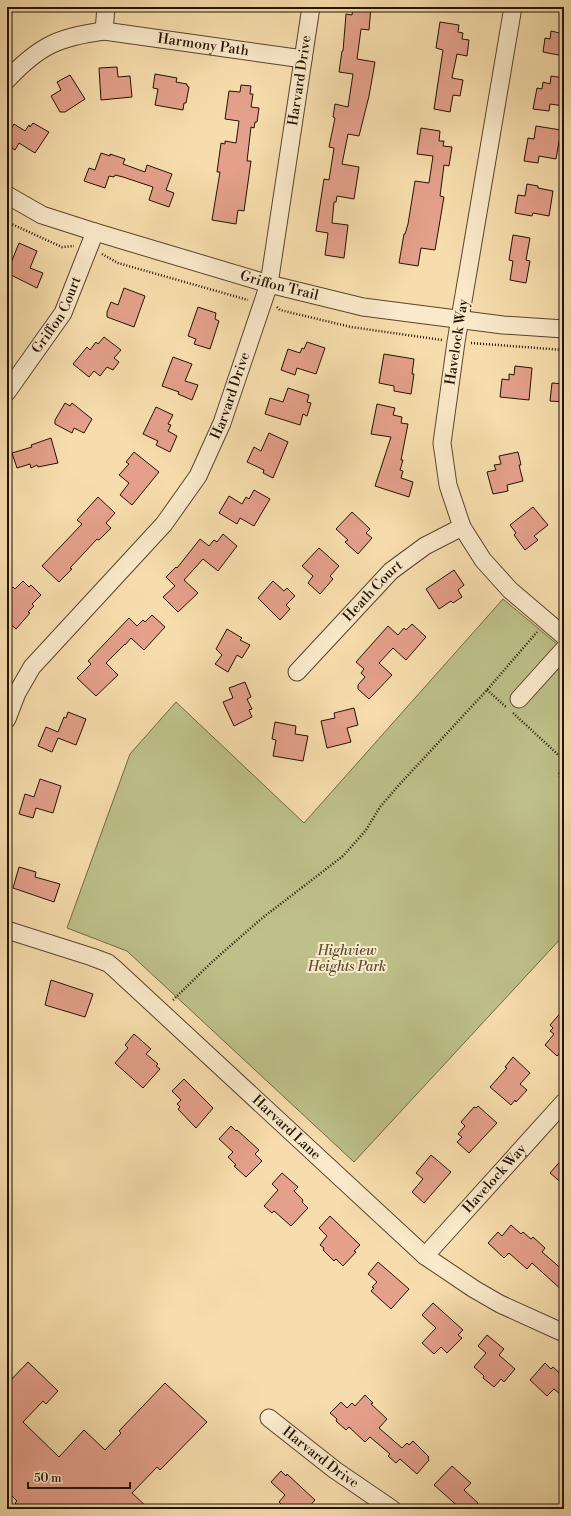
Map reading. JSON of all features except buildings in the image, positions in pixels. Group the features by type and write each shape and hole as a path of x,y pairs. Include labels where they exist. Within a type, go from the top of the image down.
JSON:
{"street":[{"path":"104,31 106,7"},
{"name":"Harvard Drive","path":"7,720 17,693 32,666 164,524 198,476 222,423 269,284 310,7"},
{"name":"Havelock Way","path":"513,7 456,342 442,443 448,486 462,527 484,560 510,590 564,636"},
{"name":"Harmony Path","path":"7,80 27,60 55,42 83,34 104,31 303,59"},
{"name":"Griffon Trail","path":"7,195 42,215 269,284 363,306 460,320 564,329"},
{"name":"Griffon Court","path":"7,392 63,313 95,232"},
{"name":"Heath Court","path":"297,672 391,571 425,546 462,527"},
{"path":"519,699 564,649"},
{"name":"Harvard Lane","path":"7,930 108,963 425,1256 474,1289 526,1317 564,1333"},
{"name":"Havelock Way","path":"425,1256 564,1102"},
{"name":"Harvard Drive","path":"269,1418 335,1470 392,1509"}],"path":[{"path":"7,222 62,247 75,246 89,249 118,262 244,300 264,300 280,310 351,327 456,342 564,350"},
{"path":"173,1000 213,961 261,919 342,856 366,830 380,807 399,785 487,690 546,621"},
{"path":"487,690 564,761 559,774 564,789"}],"green space":[{"name":"Highview Heights Park","path":"503,599 564,650 564,935 354,1162 127,951 67,928 130,754 176,702 304,823"}]}
